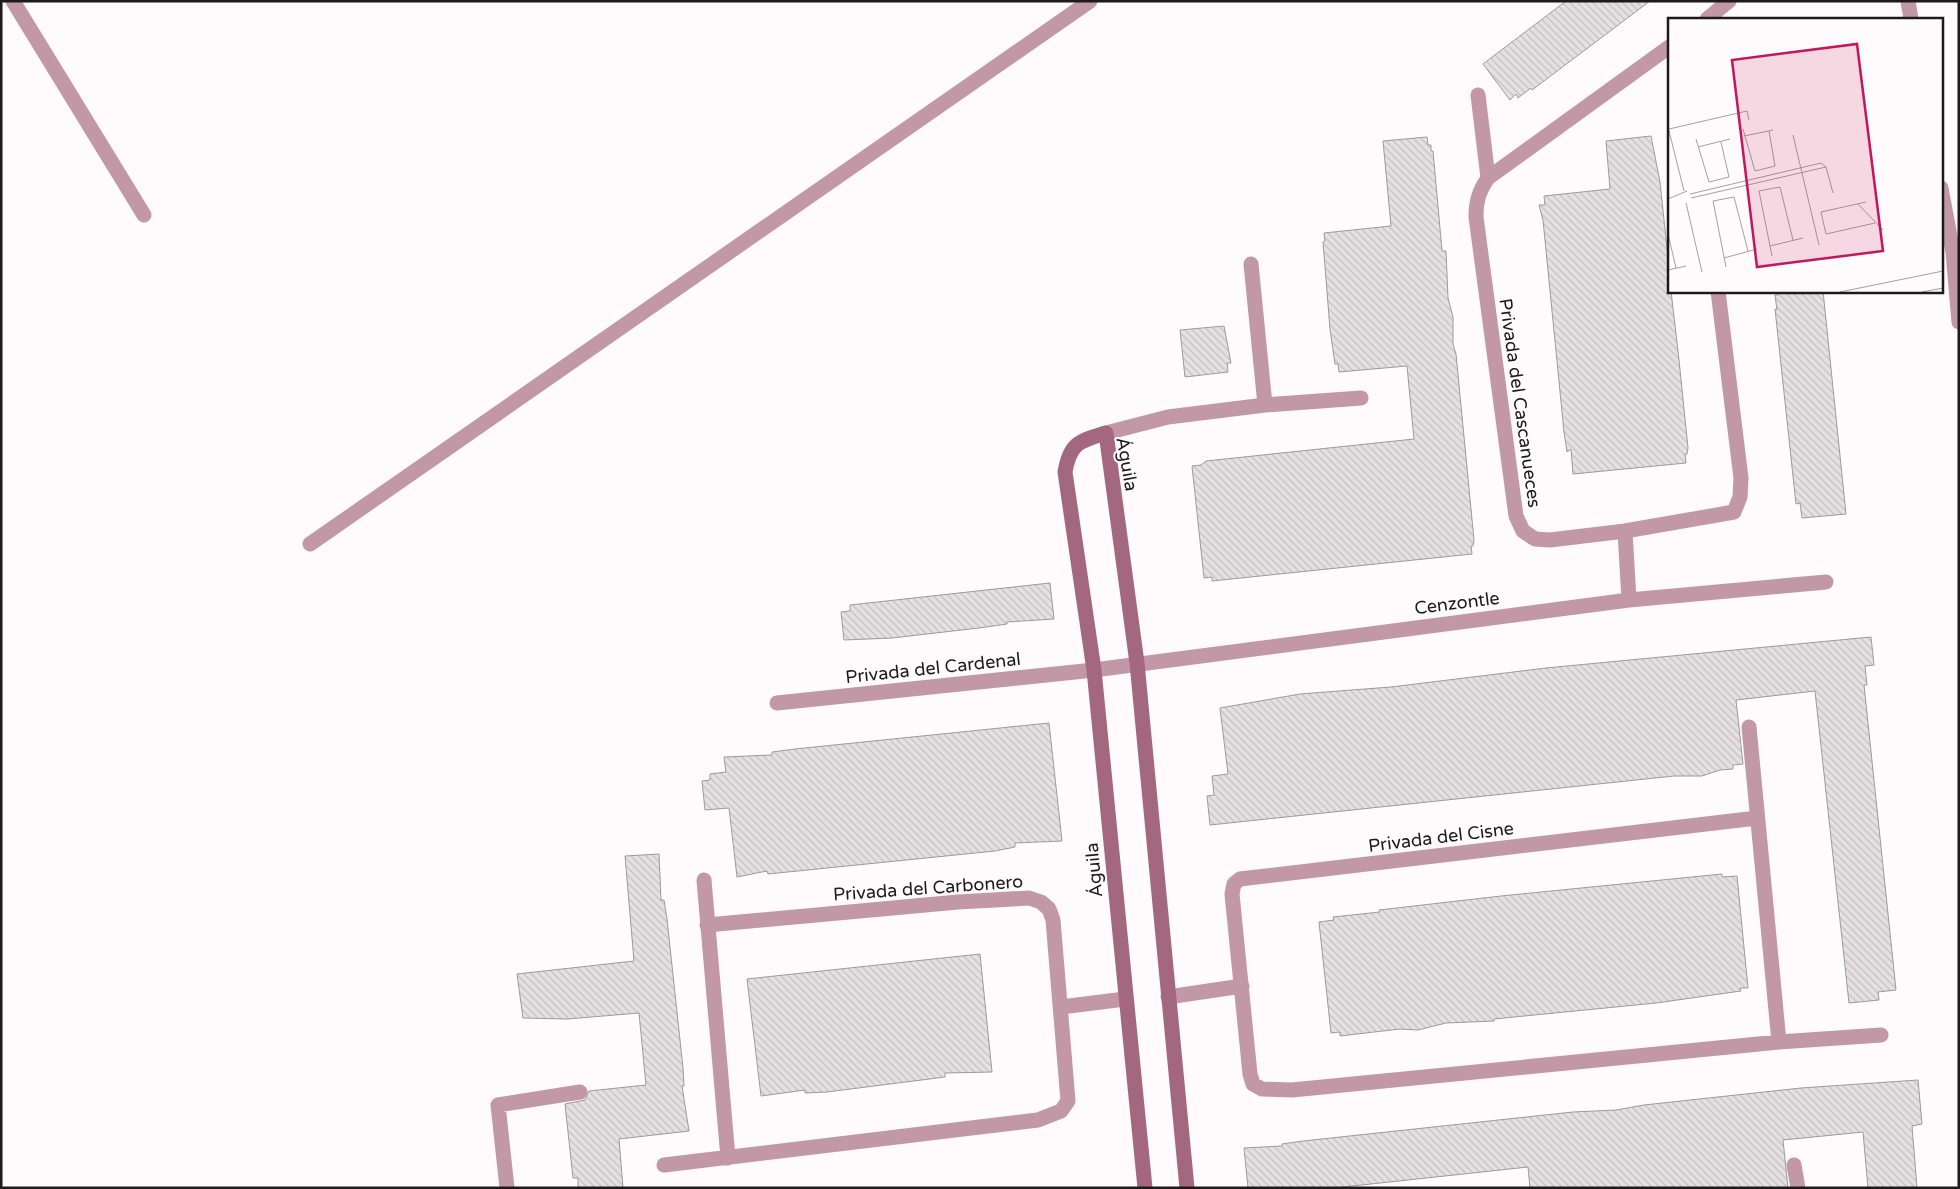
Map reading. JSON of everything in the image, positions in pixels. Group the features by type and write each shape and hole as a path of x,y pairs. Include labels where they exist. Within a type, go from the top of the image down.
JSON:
{"street":[{"path":"13,1 144,215"},
{"path":"310,544 1090,1"},
{"path":"1707,18 1729,1"},
{"path":"1908,1 1911,18"},
{"name":"Privada del Cascanueces","path":"1668,49 1488,178 1481,188 1476,203 1476,217 1516,516 1523,531 1535,539 1550,540 1624,531 1734,512 1740,497 1741,478 1718,292"},
{"path":"1478,95 1488,178"},
{"path":"1942,193 1953,252 1959,322"},
{"path":"1251,264 1265,405"},
{"path":"1106,433 1168,417 1265,405 1362,398"},
{"name":"Águila","path":"1145,1188 1094,670 1065,472 1068,455 1080,442 1106,433 1137,663 1187,1188"},
{"path":"1624,531 1629,600"},
{"name":"Cenzontle","path":"1094,670 1629,600 1826,582"},
{"name":"Privada del Cardenal","path":"777,703 1094,670"},
{"path":"1749,727 1779,1042"},
{"name":"Privada del Cisne","path":"1757,818 1240,879 1234,884 1232,894 1250,1074 1254,1084 1262,1089 1272,1090 1779,1042 1881,1035"},
{"path":"704,880 728,1158"},
{"name":"Privada del Carbonero","path":"664,1165 1008,1125 1051,1117 1061,1111 1068,1101 1053,920 1049,909 1041,902 1029,898 958,902 707,925"},
{"path":"1168,997 1242,986"},
{"path":"1061,1008 1125,999"},
{"path":"507,1188 498,1105 580,1092"},
{"path":"1794,1164 1798,1188"}],"building":[{"path":"1566,1 1650,1 1532,90 1531,88 1518,98 1516,94 1510,100 1483,64"},
{"path":"1651,136 1660,182 1668,258 1668,292 1671,292 1688,448 1687,454 1685,454 1686,463 1573,474 1571,449 1567,452 1564,432 1543,220 1539,205 1545,205 1544,196 1610,189 1606,141"},
{"path":"1427,137 1428,145 1431,145 1431,151 1433,151 1442,251 1446,251 1448,298 1453,317 1453,344 1456,354 1474,540 1473,546 1471,546 1472,554 1212,581 1212,577 1204,578 1192,466 1201,465 1206,461 1414,439 1407,366 1339,372 1338,364 1335,364 1330,329 1323,242 1325,241 1324,233 1391,226 1383,141"},
{"path":"1778,292 1823,292 1846,514 1802,518 1800,503 1796,504 1775,309 1777,310 1775,295 1778,295"},
{"path":"1224,326 1231,363 1227,363 1228,372 1185,377 1180,330"},
{"path":"1050,583 1054,619 1007,622 1007,624 979,628 892,638 844,640 841,612 850,611 850,605"},
{"path":"1871,637 1874,665 1865,666 1867,685 1864,685 1896,990 1878,992 1879,1000 1849,1003 1815,691 1736,700 1743,764 1733,765 1733,769 1720,770 1702,776 1674,776 1210,825 1207,796 1214,795 1212,776 1228,774 1220,708 1300,694 1391,687 1546,668"},
{"path":"1049,723 1062,841 1015,843 1015,847 995,851 768,874 767,871 737,877 729,808 705,810 702,781 710,780 710,774 726,772 724,757 772,755 772,752 795,749"},
{"path":"659,854 661,900 664,900 667,919 683,1068 684,1086 682,1086 689,1131 619,1139 623,1188 578,1188 578,1178 573,1178 565,1104 585,1100 589,1091 646,1085 639,1013 567,1019 523,1018 517,974 634,961 625,856"},
{"path":"1722,874 1722,877 1737,876 1748,988 1740,988 1741,991 1656,1003 1494,1019 1494,1021 1446,1023 1418,1030 1400,1029 1340,1036 1340,1032 1331,1033 1319,922 1334,920 1333,917 1380,912 1379,910"},
{"path":"980,954 992,1072 945,1073 945,1077 827,1092 805,1093 805,1090 761,1096 747,979"},
{"path":"1918,1080 1922,1124 1912,1126 1917,1188 1868,1188 1863,1132 1783,1140 1788,1188 1530,1188 1528,1167 1334,1188 1248,1188 1244,1148 1282,1146 1282,1144 1303,1141 1573,1112 1616,1110 1644,1105 1801,1088"}]}
